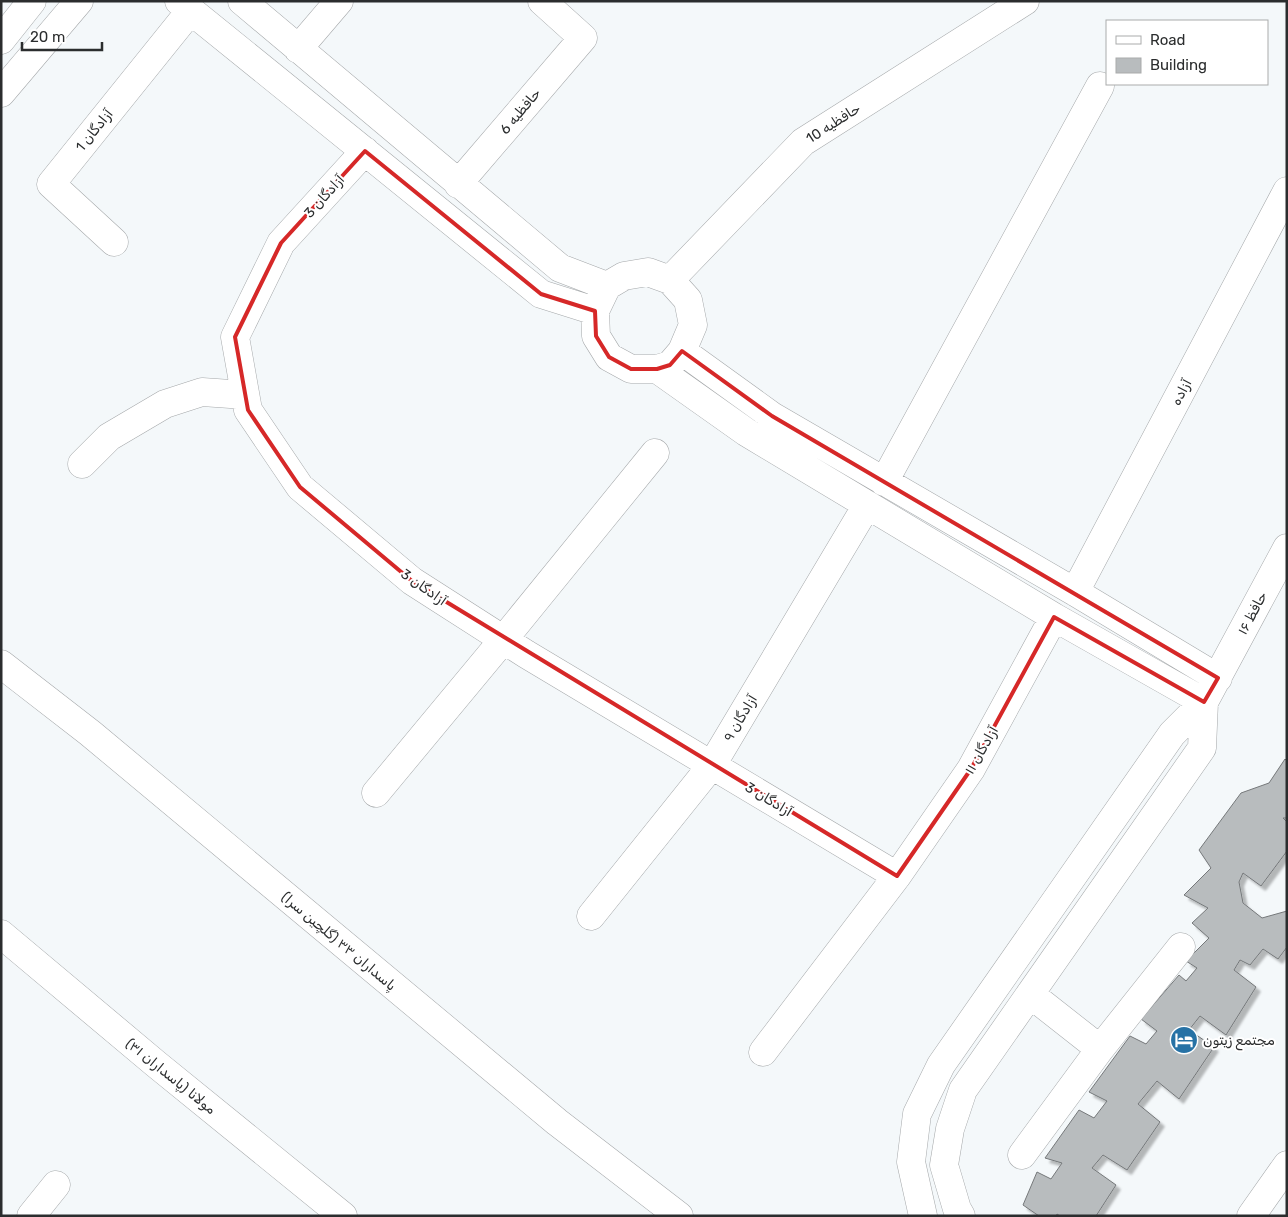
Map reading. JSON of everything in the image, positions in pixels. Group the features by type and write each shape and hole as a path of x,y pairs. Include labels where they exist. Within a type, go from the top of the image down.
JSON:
{"street":[{"path":"1,40 32,1"},
{"path":"1,93 79,1"},
{"path":"242,1 560,268 607,286"},
{"path":"298,49 339,1"},
{"name":"حافظیه 6","path":"458,184 583,38 542,1"},
{"name":"حافظیه 10","path":"670,280 802,142 1025,1"},
{"path":"185,6 541,294 595,311"},
{"name":"آزادگان 1","path":"114,242 51,184 185,6"},
{"path":"884,482 1100,86"},
{"name":"آزادگان 3","path":"365,152 281,243 235,337 248,410 300,487 412,581 503,640 897,876"},
{"name":"آزاده","path":"1075,592 1287,191"},
{"path":"648,272 670,280 688,300 693,325 682,351 670,365 657,369 631,369 609,357 596,336 595,311 607,286 624,276 648,272"},
{"path":"682,351 772,416 1075,592 1218,678"},
{"path":"657,369 746,432 1054,617 1204,702"},
{"path":"82,464 109,437 165,404 202,392 245,395"},
{"path":"376,793 654,453"},
{"name":"آزادگان ۹","path":"592,916 712,765 867,505"},
{"name":"حافظ ۱۶","path":"1204,702 1287,548"},
{"name":"آزادگان ۱۱","path":"763,1052 897,876 971,769 1054,617"},
{"name":"پاسداران ۳۳ (گلچین سرا)","path":"1,664 98,739 557,1122 679,1216"},
{"path":"961,1216 957,1209 944,1165 950,1129 963,1090 1202,748 1204,702"},
{"path":"923,1216 912,1162 917,1114 941,1065 1172,734 1204,702"},
{"name":"مولانا (پاسداران ۳۱)","path":"1,934 156,1064 343,1216"},
{"path":"1022,1156 1100,1049 1181,947"},
{"path":"1030,994 1100,1049"},
{"path":"1251,1216 1287,1165"},
{"path":"30,1216 56,1186"}],"highlighted area":[{"path":"365,151 541,294 595,311 596,336 609,357 631,369 657,369 670,365 682,351 772,416 1218,678 1204,702 1054,617 971,769 897,876 412,581 300,487 248,410 235,337 281,243"}],"building":[{"path":"1285,759 1287,761 1287,818 1283,818 1287,822 1287,851 1261,886 1243,873 1239,882 1243,903 1262,918 1287,911 1287,947 1278,959 1263,949 1250,965 1240,960 1234,970 1256,987 1226,1035 1200,1016 1189,1030 1214,1047 1179,1099 1157,1081 1138,1104 1160,1122 1127,1170 1103,1155 1092,1168 1116,1185 1096,1216 1060,1216 1057,1214 1056,1216 1039,1216 1023,1205 1037,1172 1051,1179 1062,1163 1045,1158 1079,1110 1094,1118 1107,1101 1089,1092 1130,1036 1146,1044 1157,1031 1141,1019 1179,975 1186,981 1197,968 1186,961 1209,938 1192,923 1208,908 1184,895 1211,868 1199,850 1241,793 1269,783"}],"place":[{"name":"مجتمع زیتون","path":"1184,1040"}]}
